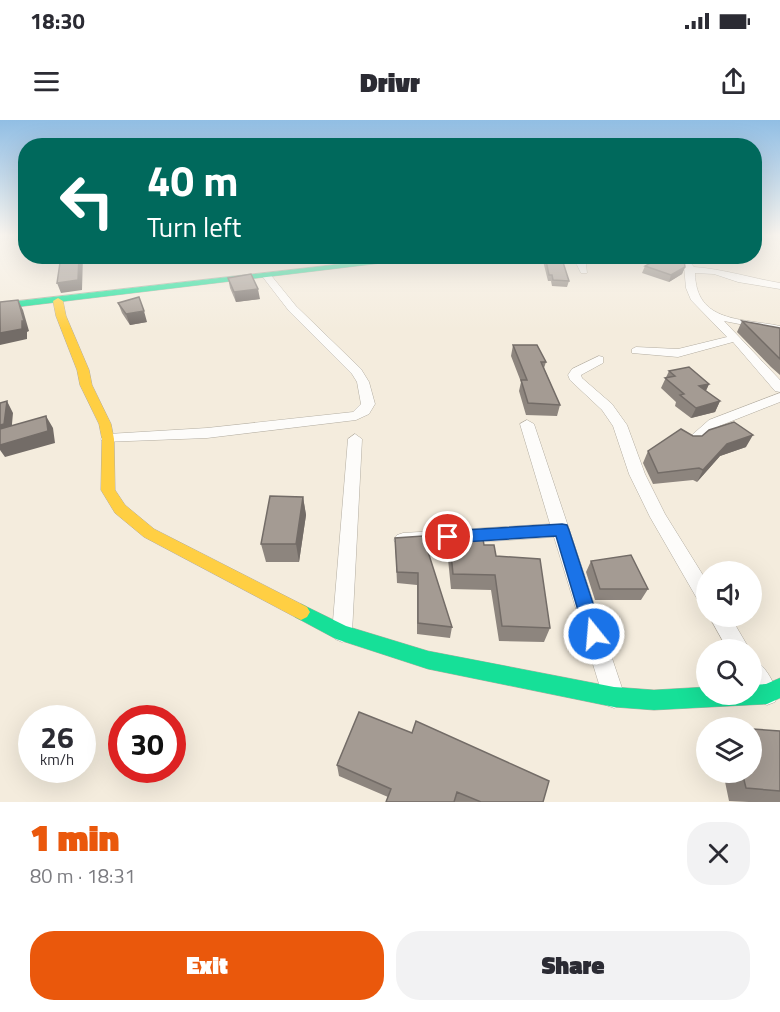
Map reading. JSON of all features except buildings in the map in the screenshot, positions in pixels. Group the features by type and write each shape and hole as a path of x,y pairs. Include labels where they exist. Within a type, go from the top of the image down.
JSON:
{"street":[{"path":"0,306 353,266"},
{"path":"582,266 584,271"},
{"path":"689,266 692,270 690,290 780,388"},
{"path":"692,270 715,271 738,279 780,286"},
{"path":"108,439 219,431 356,416 364,411 368,404 363,381 355,369 297,313 274,288 267,276"},
{"path":"58,301 61,316 83,370 94,405 105,424 108,439 108,489 120,509 150,533 342,633 428,660 614,698 654,700 773,691"},
{"path":"713,316 780,329"},
{"path":"636,351 678,352 735,338"},
{"path":"599,360 576,372 574,375 576,380 607,407 620,425 637,474 658,517 696,580"},
{"path":"691,442 714,423 780,397"},
{"path":"527,424 614,698"},
{"path":"342,633 355,439"},
{"path":"402,540 562,530"},
{"path":"762,679 773,691"}],"traffic: fast":[{"path":"0,306 350,266"},
{"path":"301,612 342,633 428,660 614,697 654,700 767,694 780,688"}],"traffic: slow":[{"path":"58,301 61,316 83,370 86,385 105,424 108,439 108,490 120,509 149,533 301,612"}],"route":[{"path":"448,537 562,530 594,634"}]}
